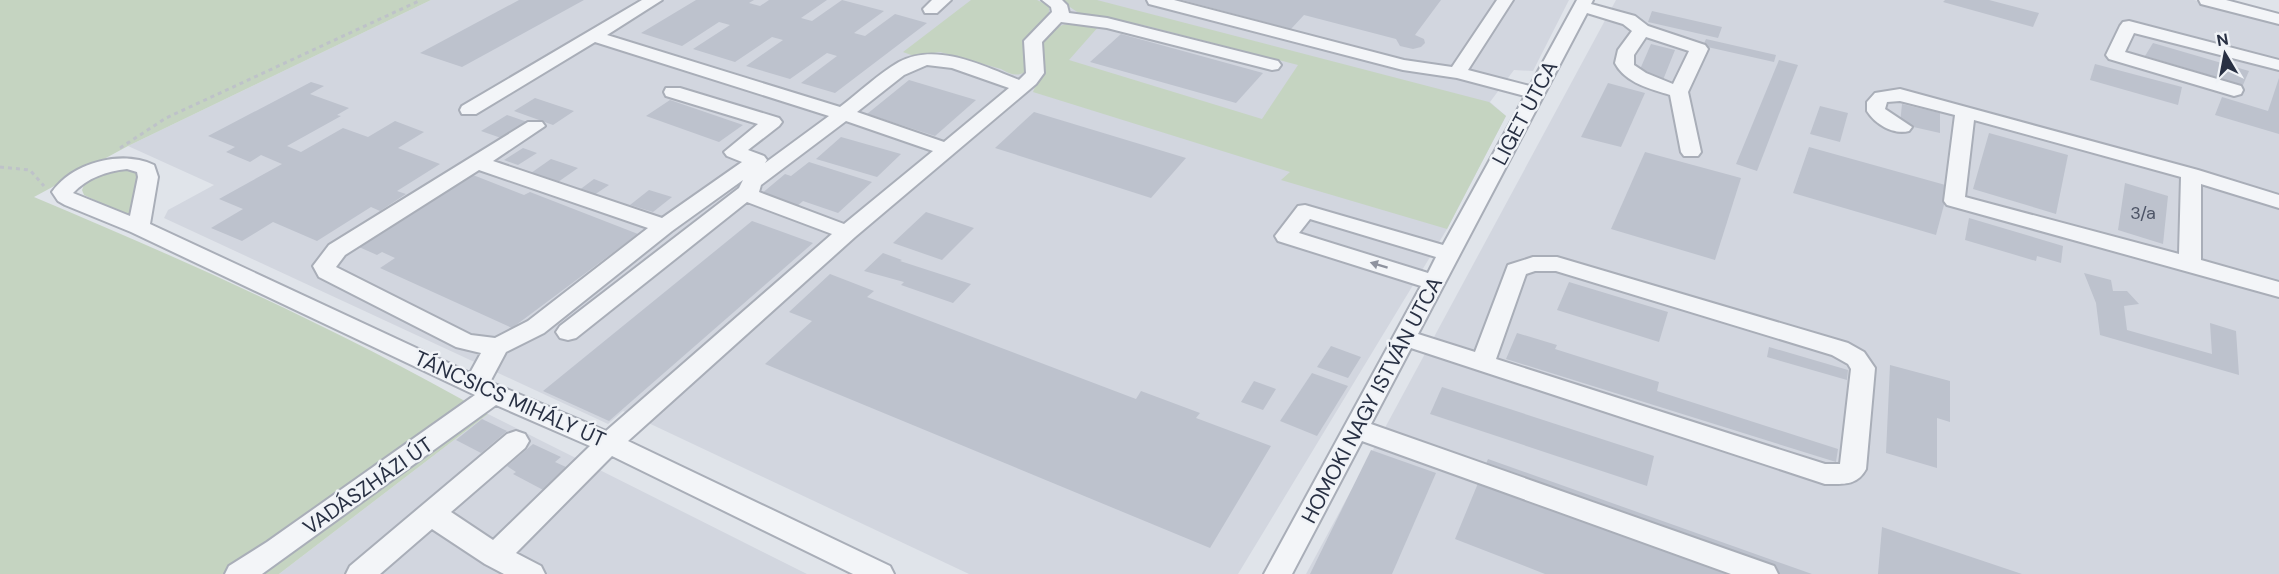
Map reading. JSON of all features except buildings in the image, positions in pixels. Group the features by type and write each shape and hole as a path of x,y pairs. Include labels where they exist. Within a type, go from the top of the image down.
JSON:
{"street":[{"path":"469,110 654,0"},
{"path":"1155,0 1403,65 1458,73 1536,93"},
{"path":"1458,73 1505,0"},
{"path":"2207,0 2279,19"},
{"path":"1583,3 1629,20 1642,30 1699,49 1679,92 1691,152"},
{"name":"LIGET UTCA","path":"1465,227 1583,3"},
{"path":"495,556 609,443 847,232 1022,87 1035,72 1033,41 1055,9 1272,65"},
{"path":"2234,90 2115,55 2129,26 2279,65"},
{"path":"1642,30 1625,55 1623,63 1626,68 1645,80 1679,92"},
{"path":"593,36 947,149"},
{"path":"568,332 748,191 752,182 904,67 928,60 954,63 1022,87"},
{"path":"534,126 337,250 324,266 327,272 464,341 497,346 513,340 536,327 664,226 711,195 757,160 734,152 772,122 673,92"},
{"path":"1902,127 1889,122 1876,111 1876,102 1882,97 1900,95 2191,174 2279,202"},
{"path":"1965,112 1954,201 2279,290"},
{"path":"477,162 664,226"},
{"path":"62,192 77,179 101,168 141,165 147,169 148,177 139,226"},
{"path":"2190,264 2191,174"},
{"path":"748,191 751,196 759,200 847,232"},
{"name":"TÁNCSICS MIHÁLY ÚT","path":"62,192 64,197 72,201 139,226 485,389 609,443 880,574"},
{"path":"1435,283 1286,236 1305,211 1450,254"},
{"name":"HOMOKI NAGY ISTVÁN UTCA","path":"1278,574 1465,227"},
{"path":"1405,338 1825,474 1838,476 1848,474 1853,469 1863,368 1856,358 1840,349 1557,264 1533,264 1516,270 1483,363"},
{"path":"485,389 497,346"},
{"name":"VADÁSZHÁZI ÚT","path":"239,574 286,544 464,417 485,389"},
{"path":"1356,429 1764,574"},
{"path":"360,574 516,441"},
{"path":"430,513 495,556 531,574"}],"path":[{"path":"101,168 123,145 166,118 421,0"},
{"path":"0,167 30,170 44,187 62,192"}],"shaded area":[{"path":"431,0 1569,0 1533,71 1514,70 1490,102 1506,116 1447,229 1238,574 969,574 623,411 608,424 164,218 168,210 214,185 128,146"},
{"path":"1616,0 2194,0 2279,23 2279,574 1306,574"},
{"path":"488,414 807,574 279,574"}],"green space":[{"path":"0,0 431,0 128,146 34,197 322,326 488,414 279,574 0,574"},
{"path":"971,0 1037,0 1049,6 1049,15 1025,41 1025,72 1013,74 940,52 914,56 903,52"},
{"path":"1060,0 1097,0 1489,102 1506,116 1447,229 1281,180 1290,172 1033,92 1040,74 1041,41 1055,29 1073,23 1099,26 1069,60 1262,119 1298,65 1143,25 1080,14"},
{"path":"129,167 142,174 133,218 84,195 82,190 85,184 95,175"}]}
